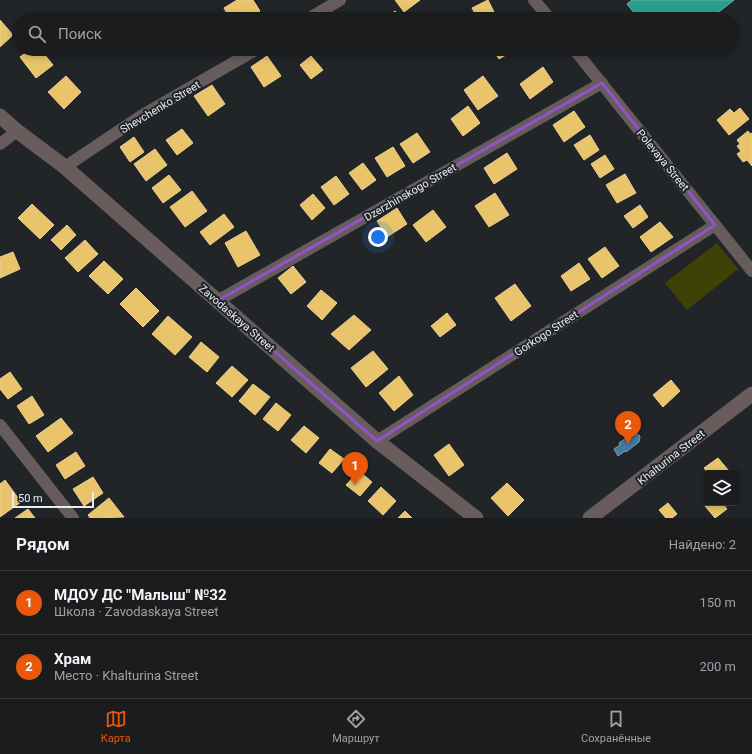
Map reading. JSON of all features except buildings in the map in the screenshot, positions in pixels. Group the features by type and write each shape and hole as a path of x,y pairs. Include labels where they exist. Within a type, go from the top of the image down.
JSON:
{"main road":[{"name":"Zavodaskaya Street","path":"0,116 17,131 65,167 377,441 476,518"},
{"name":"Khalturina Street","path":"590,518 752,394"}],"street":[{"path":"320,12 340,0"},
{"path":"534,0 544,12"},
{"name":"Shevchenko Street","path":"65,167 142,116 244,56"},
{"name":"Polevaya Street","path":"580,56 752,271"},
{"name":"Dzerzhinskogo Street","path":"217,301 602,83"},
{"path":"0,144 17,131"},
{"name":"Gorkogo Street","path":"377,441 715,225"},
{"path":"0,425 73,518"}],"highlighted area":[{"path":"602,83 715,225 377,441 217,301"}],"shaded area":[{"path":"717,243 738,269 687,310 665,283"}],"place":[{"name":"Храм","path":"628,444"},
{"name":"МДОУ ДС \"Малыш\" №32","path":"355,485"}]}
